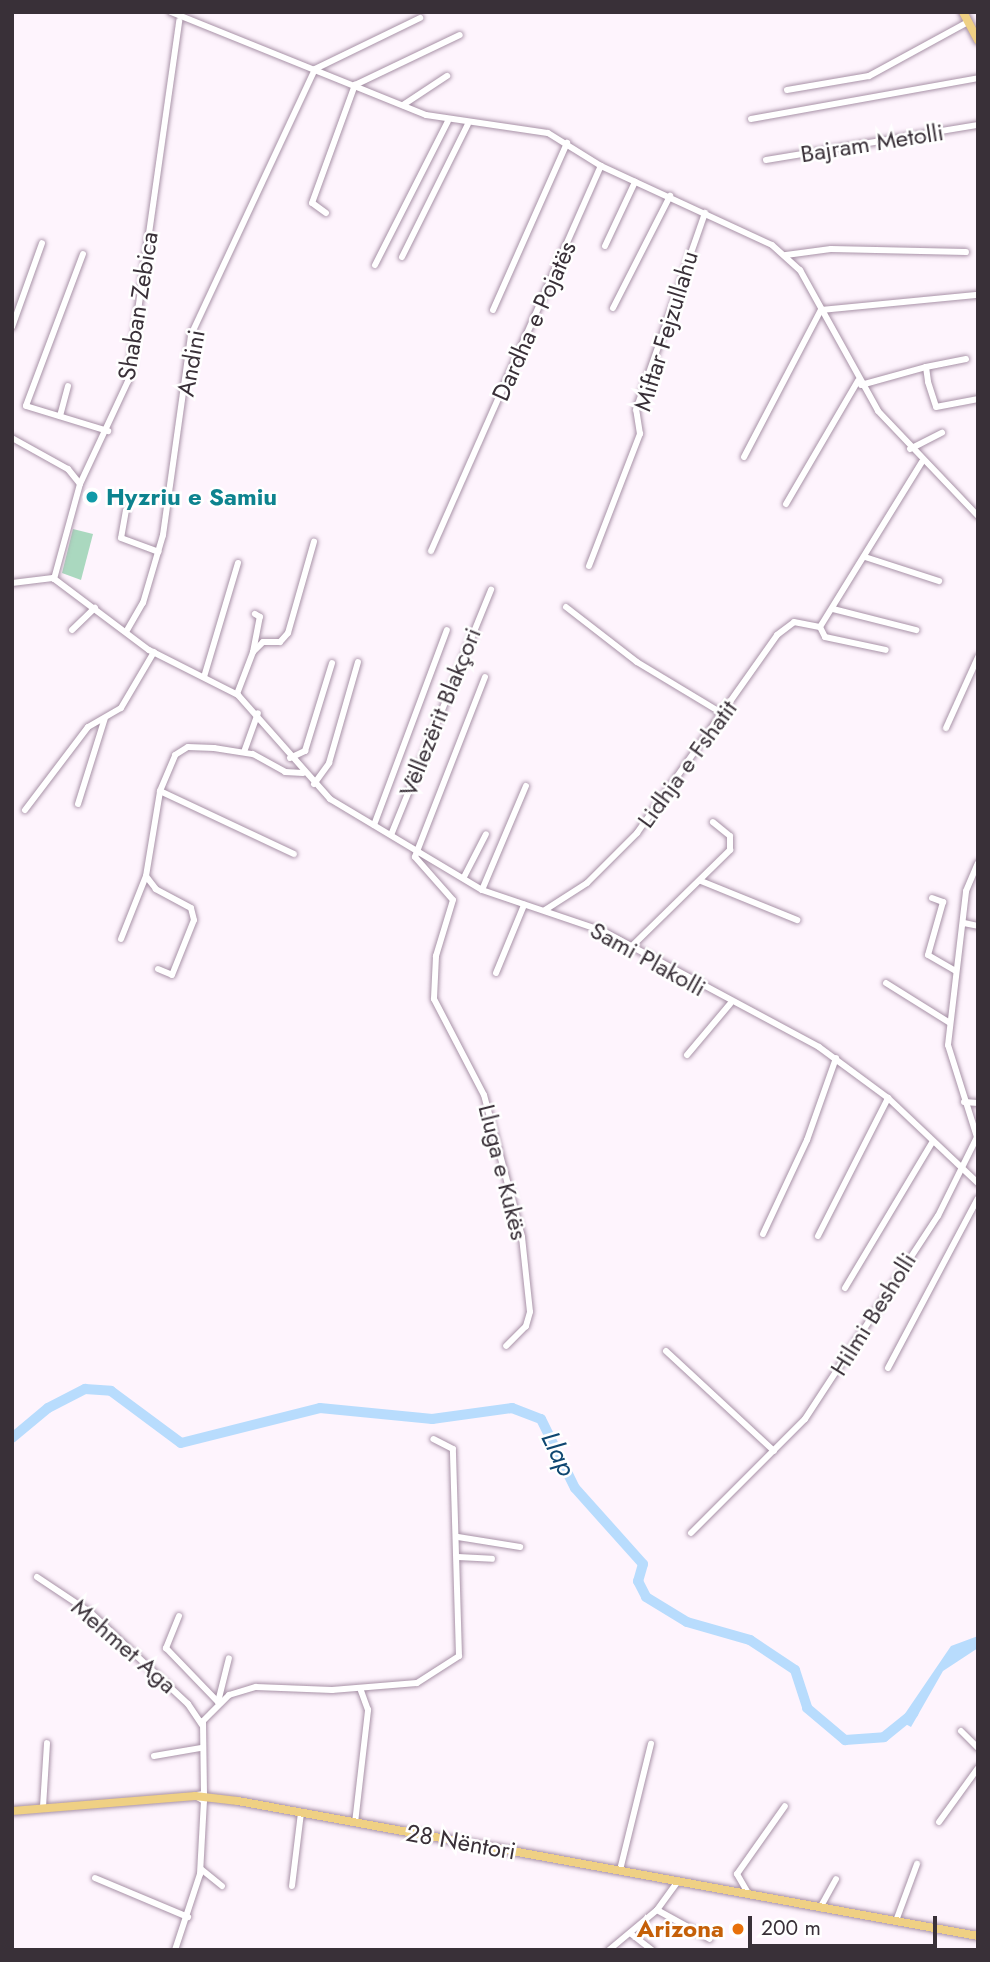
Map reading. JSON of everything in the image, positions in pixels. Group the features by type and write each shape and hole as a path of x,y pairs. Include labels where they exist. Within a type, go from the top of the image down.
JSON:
{"main road":[{"path":"963,12 978,40"},
{"name":"28 Nëntori","path":"12,1811 195,1796 978,1936"}],"street":[{"path":"171,12 179,21 208,26 448,121 516,125 567,143 601,166 670,196 786,255 821,310 859,383 922,463 978,516"},
{"path":"315,69 420,18"},
{"name":"Shaban Zebica","path":"54,579 80,484 108,431 131,364 179,21"},
{"path":"787,90 869,76 968,22"},
{"path":"326,213 312,203 355,85 460,35"},
{"name":"Andini","path":"126,632 159,552 191,335 315,69"},
{"path":"403,105 447,76"},
{"path":"751,119 978,78"},
{"path":"374,265 448,121"},
{"path":"402,257 468,124"},
{"name":"Bajram Metolli","path":"766,160 978,125"},
{"path":"493,310 567,143"},
{"name":"Dardha e Pojatës","path":"431,551 601,166"},
{"path":"604,246 635,182"},
{"path":"613,308 670,196"},
{"name":"Miftar Fejzullahu","path":"589,566 640,434 636,410 705,213"},
{"path":"12,327 42,243"},
{"path":"786,255 831,249 966,252"},
{"path":"83,254 26,406 108,431"},
{"path":"821,310 978,295"},
{"path":"744,457 821,310"},
{"path":"786,504 859,383 966,359"},
{"path":"926,368 936,407 978,399"},
{"path":"60,416 68,386"},
{"path":"910,449 942,433"},
{"path":"12,438 68,469 80,484"},
{"path":"821,627 922,463"},
{"path":"126,510 121,538 159,552"},
{"path":"253,652 263,642 280,642 288,632 314,542"},
{"path":"865,557 939,581"},
{"path":"204,677 238,563"},
{"path":"12,583 54,579"},
{"name":"Sami Plakolli","path":"54,579 154,652 237,694 258,713 290,758 314,784 374,825 482,890 545,910 631,947 730,1004 836,1058 888,1098 978,1183"},
{"name":"Vëllezërit Blakçori","path":"391,835 491,590"},
{"path":"566,607 637,662 725,715"},
{"path":"72,630 95,608"},
{"path":"833,610 916,630"},
{"path":"237,694 253,652 260,617 255,614"},
{"name":"Lidhja e Fshatit","path":"545,910 610,863 725,715 777,635 794,622 821,627 825,637 886,650"},
{"path":"374,825 447,630"},
{"path":"25,810 88,727 121,708 154,652"},
{"path":"946,728 978,657"},
{"path":"314,784 329,763 358,662"},
{"path":"290,758 305,751 332,663"},
{"path":"417,850 485,677"},
{"path":"244,752 258,713"},
{"path":"78,804 105,718"},
{"path":"121,939 146,876 160,791 180,750 244,752 285,772 303,773"},
{"path":"482,890 526,786"},
{"path":"160,791 294,854"},
{"path":"631,947 701,881 732,845 713,822"},
{"path":"464,877 486,834"},
{"name":"Lluga e Kukës","path":"417,850 415,857 453,900 436,956 434,999 484,1095 522,1237 530,1312 506,1346"},
{"path":"977,1137 948,1045 966,891 978,863"},
{"path":"146,876 194,913 172,975 158,969"},
{"path":"701,881 797,920"},
{"path":"932,898 943,902 928,955 956,971"},
{"path":"496,973 524,905"},
{"path":"964,923 978,926"},
{"path":"887,983 950,1023"},
{"name":"Sami Plakolli","path":"687,1055 730,1004"},
{"path":"763,1234 807,1140 836,1058"},
{"path":"818,1236 888,1098"},
{"path":"964,1102 978,1103"},
{"name":"Hilmi Besholli","path":"691,1533 774,1451 866,1333 977,1137"},
{"path":"845,1288 933,1141"},
{"path":"888,1368 978,1198"},
{"path":"666,1351 774,1451"},
{"path":"218,1702 256,1687 360,1688 421,1682 459,1656 458,1536 453,1449 433,1439"},
{"path":"458,1536 520,1547"},
{"path":"458,1557 492,1559"},
{"name":"Mehmet Aga","path":"37,1577 91,1613 188,1704 202,1725"},
{"path":"179,1616 166,1648 218,1702"},
{"path":"195,1796 204,1794 202,1725 218,1702 229,1658"},
{"path":"355,1823 368,1710 360,1688"},
{"path":"961,1731 978,1748"},
{"path":"38,1810 48,1805 47,1744"},
{"path":"620,1870 651,1744"},
{"path":"154,1756 201,1748"},
{"path":"939,1822 978,1768"},
{"path":"175,1950 188,1917 201,1869 204,1801 195,1796"},
{"path":"749,1894 737,1874 785,1806"},
{"path":"292,1886 301,1813"},
{"path":"896,1921 917,1864"},
{"path":"201,1869 222,1886"},
{"path":"95,1878 188,1917"},
{"path":"820,1908 836,1880"},
{"path":"609,1950 657,1910 678,1881"},
{"path":"657,1910 710,1939"},
{"path":"630,1933 652,1950"}],"green space":[{"path":"73,529 93,534 81,580 62,573"}],"water":[{"path":"978,1636 978,1648 943,1671 911,1727 900,1721 951,1646"}],"waterway":[{"name":"Llap","path":"12,1438 48,1408 85,1389 111,1391 181,1443 320,1408 432,1419 512,1408 541,1419 575,1488 643,1564 638,1581 646,1597 687,1622 750,1640 795,1670 807,1708 845,1740 884,1737 914,1713"}],"place":[{"name":"Hyzriu e Samiu","path":"92,497"},
{"name":"Arizona","path":"738,1929"}]}
